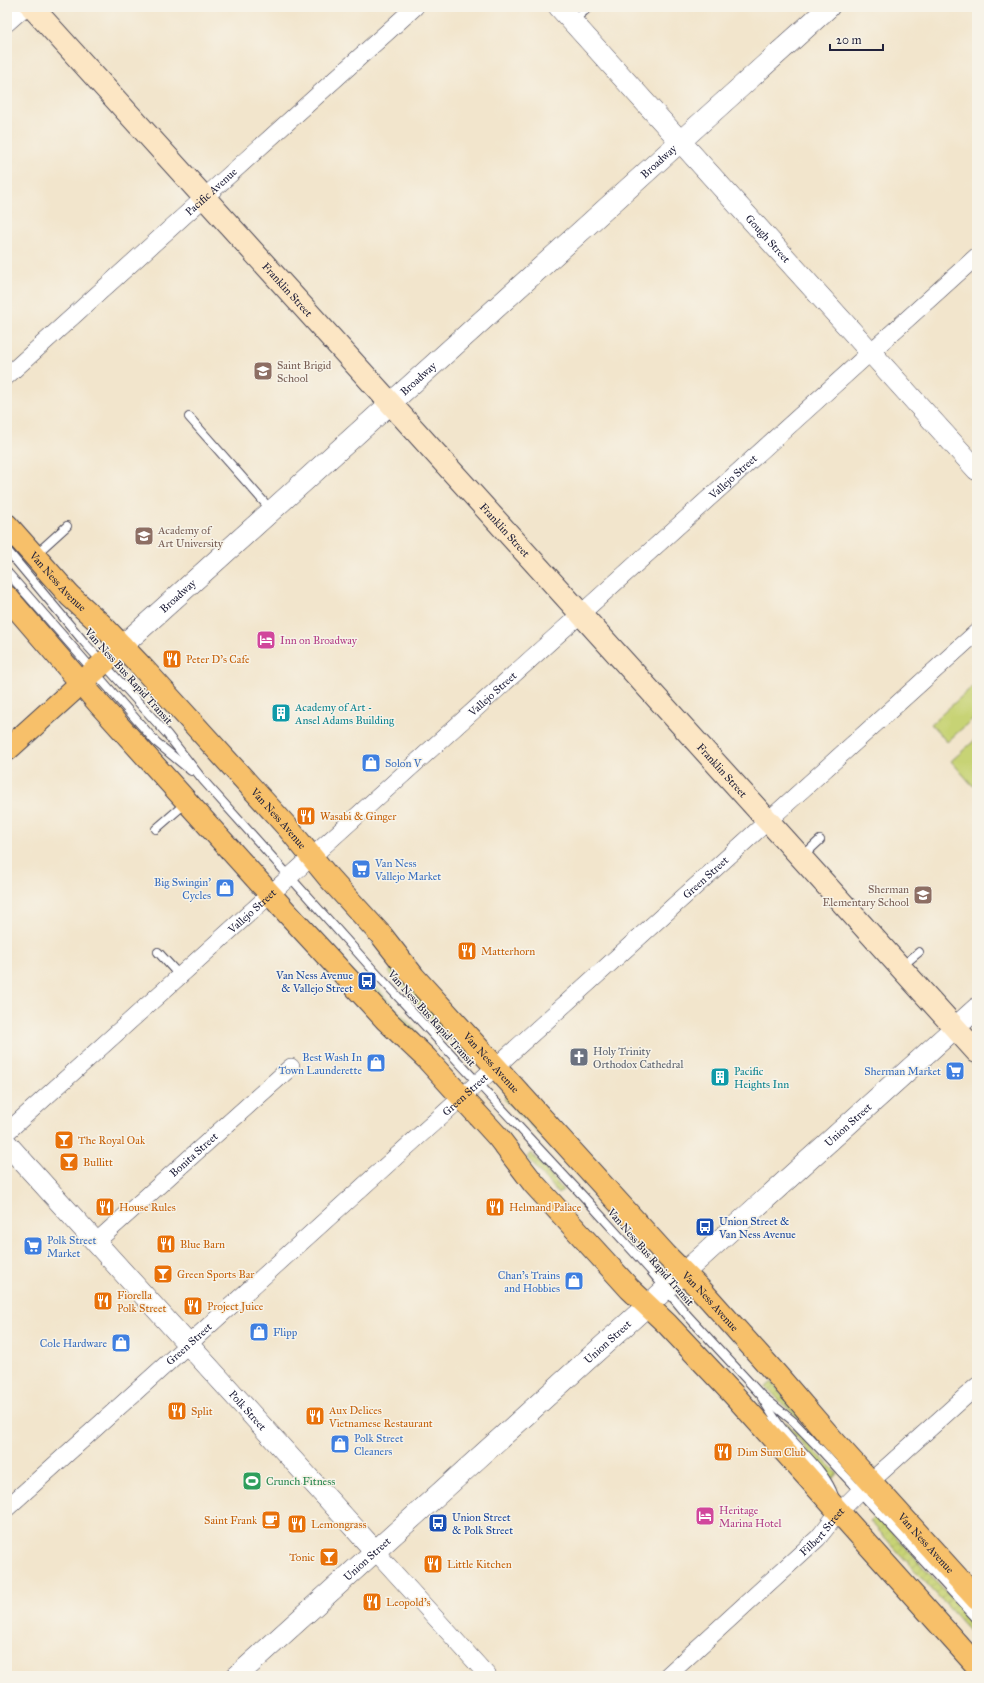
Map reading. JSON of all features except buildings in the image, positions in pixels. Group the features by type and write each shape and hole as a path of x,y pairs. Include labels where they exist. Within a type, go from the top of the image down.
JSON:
{"main road":[{"name":"Franklin Street","path":"32,7 977,1052"},
{"name":"Van Ness Avenue","path":"7,525 70,596 122,646 288,828 382,936 414,977 666,1255 773,1370 865,1486 977,1599"},
{"path":"7,596 92,673 187,802 386,1020 426,1058 470,1091 498,1137 534,1184 647,1306 667,1324 733,1394 838,1513 977,1666"},
{"name":"Broadway","path":"7,750 122,646"}],"street":[{"path":"7,23 25,7"},
{"name":"Pacific Avenue","path":"7,376 415,7"},
{"name":"Broadway","path":"122,646 829,7"},
{"name":"Gough Street","path":"566,14 977,470"},
{"name":"Vallejo Street","path":"7,1132 977,256"},
{"name":"Green Street","path":"7,1508 977,632"},
{"name":"Union Street","path":"237,1676 977,1008"},
{"name":"Bonita Street","path":"96,1242 291,1067"},
{"name":"Polk Street","path":"7,1144 488,1676"},
{"name":"Filbert Street","path":"667,1676 818,1538 838,1513 865,1486 977,1386"}],"lane":[{"path":"566,14 589,7"},
{"path":"189,417 272,511"},
{"path":"34,555 67,526"},
{"name":"Van Ness Bus Rapid Transit","path":"7,550 92,673 167,734 203,780 289,877 470,1091 573,1185 760,1394 793,1421 865,1486 977,1619"},
{"name":"Van Ness Bus Rapid Transit","path":"7,572 92,673 156,742 203,780"},
{"path":"156,829 187,802"},
{"path":"801,858 820,840"},
{"path":"158,952 180,976"},
{"path":"901,968 919,952"},
{"name":"Van Ness Bus Rapid Transit","path":"760,1394 781,1428 831,1487 838,1513"}],"green space":[{"path":"973,686 977,691 977,715 947,742 931,724"},
{"path":"975,740 977,741 977,782 973,786 951,761"},
{"path":"394,967 471,1053 467,1057 389,972"},
{"path":"375,985 419,1034 416,1036 369,989"},
{"path":"509,1094 555,1146 553,1148 504,1099"},
{"path":"531,1153 563,1190 558,1194 527,1157"},
{"path":"772,1382 800,1417 798,1419 766,1387"},
{"path":"786,1422 838,1474 832,1479 786,1425"},
{"path":"876,1515 977,1626 977,1639 870,1521"}],"place":[{"name":"Saint Brigid School","path":"263,371"},
{"name":"Academy of Art University","path":"144,536"},
{"name":"Inn on Broadway","path":"266,640"},
{"name":"Peter D's Cafe","path":"172,659"},
{"name":"Academy of Art - Ansel Adams Building","path":"281,713"},
{"name":"Solon V","path":"371,763"},
{"name":"Wasabi & Ginger","path":"306,816"},
{"name":"Van Ness Vallejo Market","path":"361,869"},
{"name":"Big Swingin' Cycles","path":"225,888"},
{"name":"Sherman Elementary School","path":"923,895"},
{"name":"Matterhorn","path":"467,951"},
{"name":"Van Ness Avenue & Vallejo Street","path":"367,981"},
{"name":"Holy Trinity Orthodox Cathedral","path":"579,1057"},
{"name":"Best Wash In Town Launderette","path":"376,1063"},
{"name":"Sherman Market","path":"955,1071"},
{"name":"Pacific Heights Inn","path":"720,1077"},
{"name":"The Royal Oak","path":"64,1140"},
{"name":"Bullitt","path":"69,1162"},
{"name":"House Rules","path":"105,1207"},
{"name":"Helmand Palace","path":"495,1207"},
{"name":"Union Street & Van Ness Avenue","path":"705,1227"},
{"name":"Blue Barn","path":"166,1244"},
{"name":"Polk Street Market","path":"33,1246"},
{"name":"Green Sports Bar","path":"163,1274"},
{"name":"Chan's Trains and Hobbies","path":"574,1281"},
{"name":"Fiorella Polk Street","path":"103,1301"},
{"name":"Project Juice","path":"193,1306"},
{"name":"Flipp","path":"259,1332"},
{"name":"Cole Hardware","path":"121,1343"},
{"name":"Split","path":"177,1411"},
{"name":"Aux Delices Vietnamese Restaurant","path":"315,1416"},
{"name":"Polk Street Cleaners","path":"340,1444"},
{"name":"Dim Sum Club","path":"723,1452"},
{"name":"Crunch Fitness","path":"252,1481"},
{"name":"Heritage Marina Hotel","path":"705,1516"},
{"name":"Saint Frank","path":"271,1520"},
{"name":"Union Street & Polk Street","path":"438,1523"},
{"name":"Lemongrass","path":"297,1524"},
{"name":"Tonic","path":"329,1557"},
{"name":"Little Kitchen","path":"433,1564"},
{"name":"Leopold's","path":"372,1602"}]}
